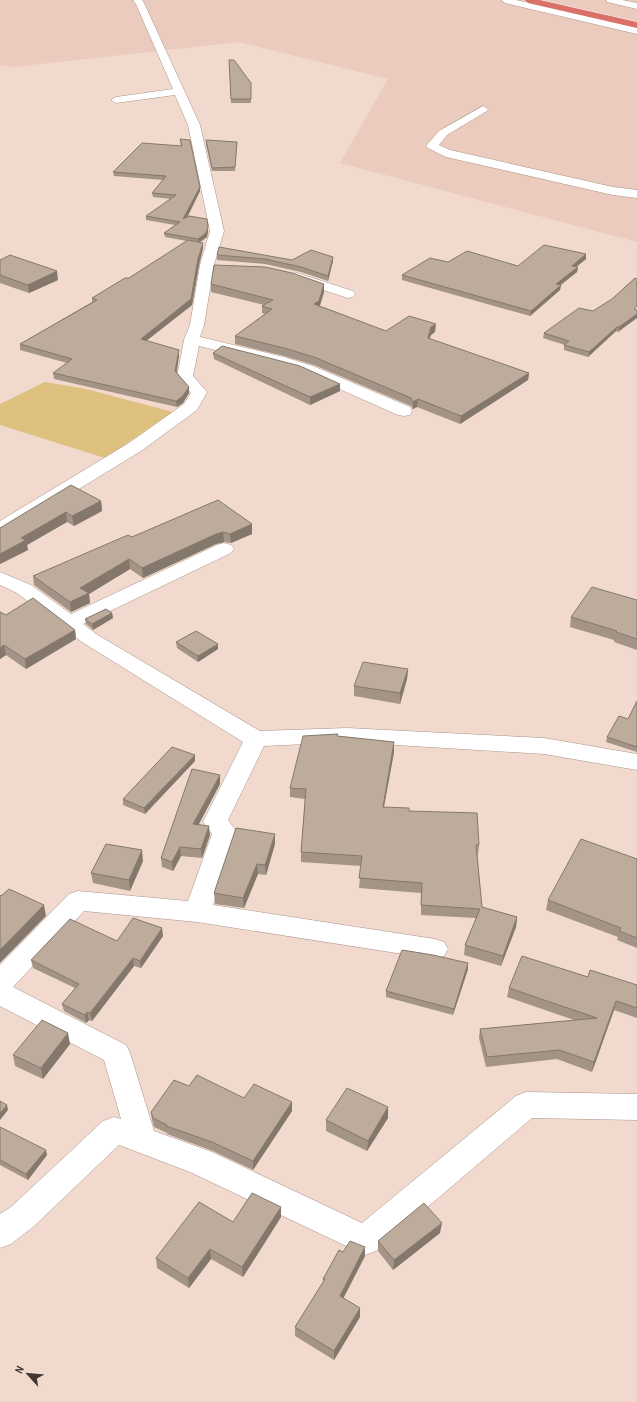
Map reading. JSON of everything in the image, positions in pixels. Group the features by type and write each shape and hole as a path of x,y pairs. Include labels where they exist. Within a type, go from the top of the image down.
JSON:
{"highway":[{"path":"528,0 637,25"},
{"path":"565,0 637,16"}],"street":[{"path":"0,529 135,447 191,407 199,392 185,377 192,340 197,325 207,265 217,231 194,124 140,3 137,0"},
{"path":"505,0 637,31"},
{"path":"610,0 637,6"},
{"path":"116,100 179,91"},
{"path":"483,109 443,133 432,146 453,155 613,191 637,194"},
{"path":"207,265 222,266"},
{"path":"281,273 296,276 348,294"},
{"path":"192,340 278,360 307,369 404,411"},
{"path":"69,623 224,549"},
{"path":"0,578 24,589 89,638 256,739 347,735 544,746 637,762"},
{"path":"197,912 225,832 215,822 256,739"},
{"path":"0,982 78,901 197,912 435,949"},
{"path":"0,993 116,1053 142,1140"},
{"path":"0,1233 22,1217 114,1130 201,1162 365,1240 526,1105 637,1107"}],"shaded area":[{"path":"0,0 637,0 637,242 340,163 388,79 239,42 13,67 0,65"},
{"path":"45,382 86,389 173,412 105,458 0,425 0,404"}],"building":[{"path":"229,60 234,60 251,83 251,99 231,99"},
{"path":"180,139 190,140 200,187 183,219 189,216 207,219 208,227 206,233 198,239 164,233 180,222 146,216 176,195 152,193 166,176 113,172 142,143 182,146"},
{"path":"206,140 237,142 235,167 212,168"},
{"path":"188,240 203,243 198,259 191,299 141,339 179,350 175,371 189,387 182,397 176,401 53,373 72,359 20,344 97,300 92,298 125,278 129,278"},
{"path":"544,245 586,254 572,266 578,267 556,284 561,285 531,311 402,275 430,258 448,262 467,251 518,266"},
{"path":"219,247 292,260 311,250 333,257 328,276 301,267 265,259 217,255"},
{"path":"10,255 57,271 28,285 0,275 0,260"},
{"path":"214,265 265,267 292,273 324,284 319,301 314,304 386,331 409,316 436,324 431,327 428,338 529,373 461,416 418,399 413,402 411,398 314,357 235,336 272,309 262,306 273,300 211,284"},
{"path":"635,278 637,279 637,306 634,309 637,310 637,314 617,327 589,352 564,345 569,341 544,333 579,308 593,311 612,299"},
{"path":"222,346 300,366 340,384 310,397 213,353"},
{"path":"71,485 101,501 72,516 66,512 21,538 26,540 0,554 0,528"},
{"path":"218,500 252,524 230,534 223,532 216,534 142,568 129,559 80,588 89,593 70,602 33,576 128,535 132,537"},
{"path":"592,587 637,600 637,639 616,632 617,631 571,617"},
{"path":"33,598 75,630 25,659 4,645 0,648 0,612 6,615"},
{"path":"106,609 112,613 92,624 85,619"},
{"path":"196,631 218,644 198,656 176,642"},
{"path":"363,662 408,669 400,693 354,686"},
{"path":"637,701 637,747 607,737 619,716 628,719"},
{"path":"338,734 337,736 394,742 383,807 409,808 409,811 477,813 479,845 476,845 482,907 517,917 503,956 465,945 480,909 421,905 422,883 359,878 362,856 301,852 306,789 290,788 303,736"},
{"path":"172,747 195,755 144,808 123,799"},
{"path":"192,769 220,775 193,824 209,826 201,849 180,847 172,862 161,858"},
{"path":"236,828 275,834 265,865 257,864 243,898 214,893"},
{"path":"581,839 637,859 637,938 619,931 621,928 548,900"},
{"path":"106,844 142,850 129,880 91,873"},
{"path":"9,889 44,905 0,950 0,895 1,896"},
{"path":"133,918 162,928 140,961 133,958 90,1013 87,1012 85,1015 62,1004 79,984 31,960 70,919 117,941"},
{"path":"402,950 468,963 454,1009 386,991"},
{"path":"522,956 588,977 590,970 637,985 637,1008 616,1001 594,1062 559,1050 487,1057 480,1029 597,1018 509,988"},
{"path":"42,1020 68,1033 41,1068 13,1055"},
{"path":"197,1075 244,1098 254,1084 292,1102 253,1161 212,1142 166,1126 167,1125 153,1118 151,1112 174,1080 189,1086"},
{"path":"347,1088 388,1107 368,1141 326,1120"},
{"path":"0,1101 7,1105 0,1113"},
{"path":"0,1127 46,1150 26,1174 0,1160"},
{"path":"252,1193 281,1207 242,1267 210,1249 188,1278 156,1258 199,1202 233,1222"},
{"path":"424,1203 442,1223 394,1260 378,1241"},
{"path":"350,1241 365,1247 340,1296 360,1308 334,1351 295,1327 325,1279 323,1279 339,1250 343,1252"}]}
